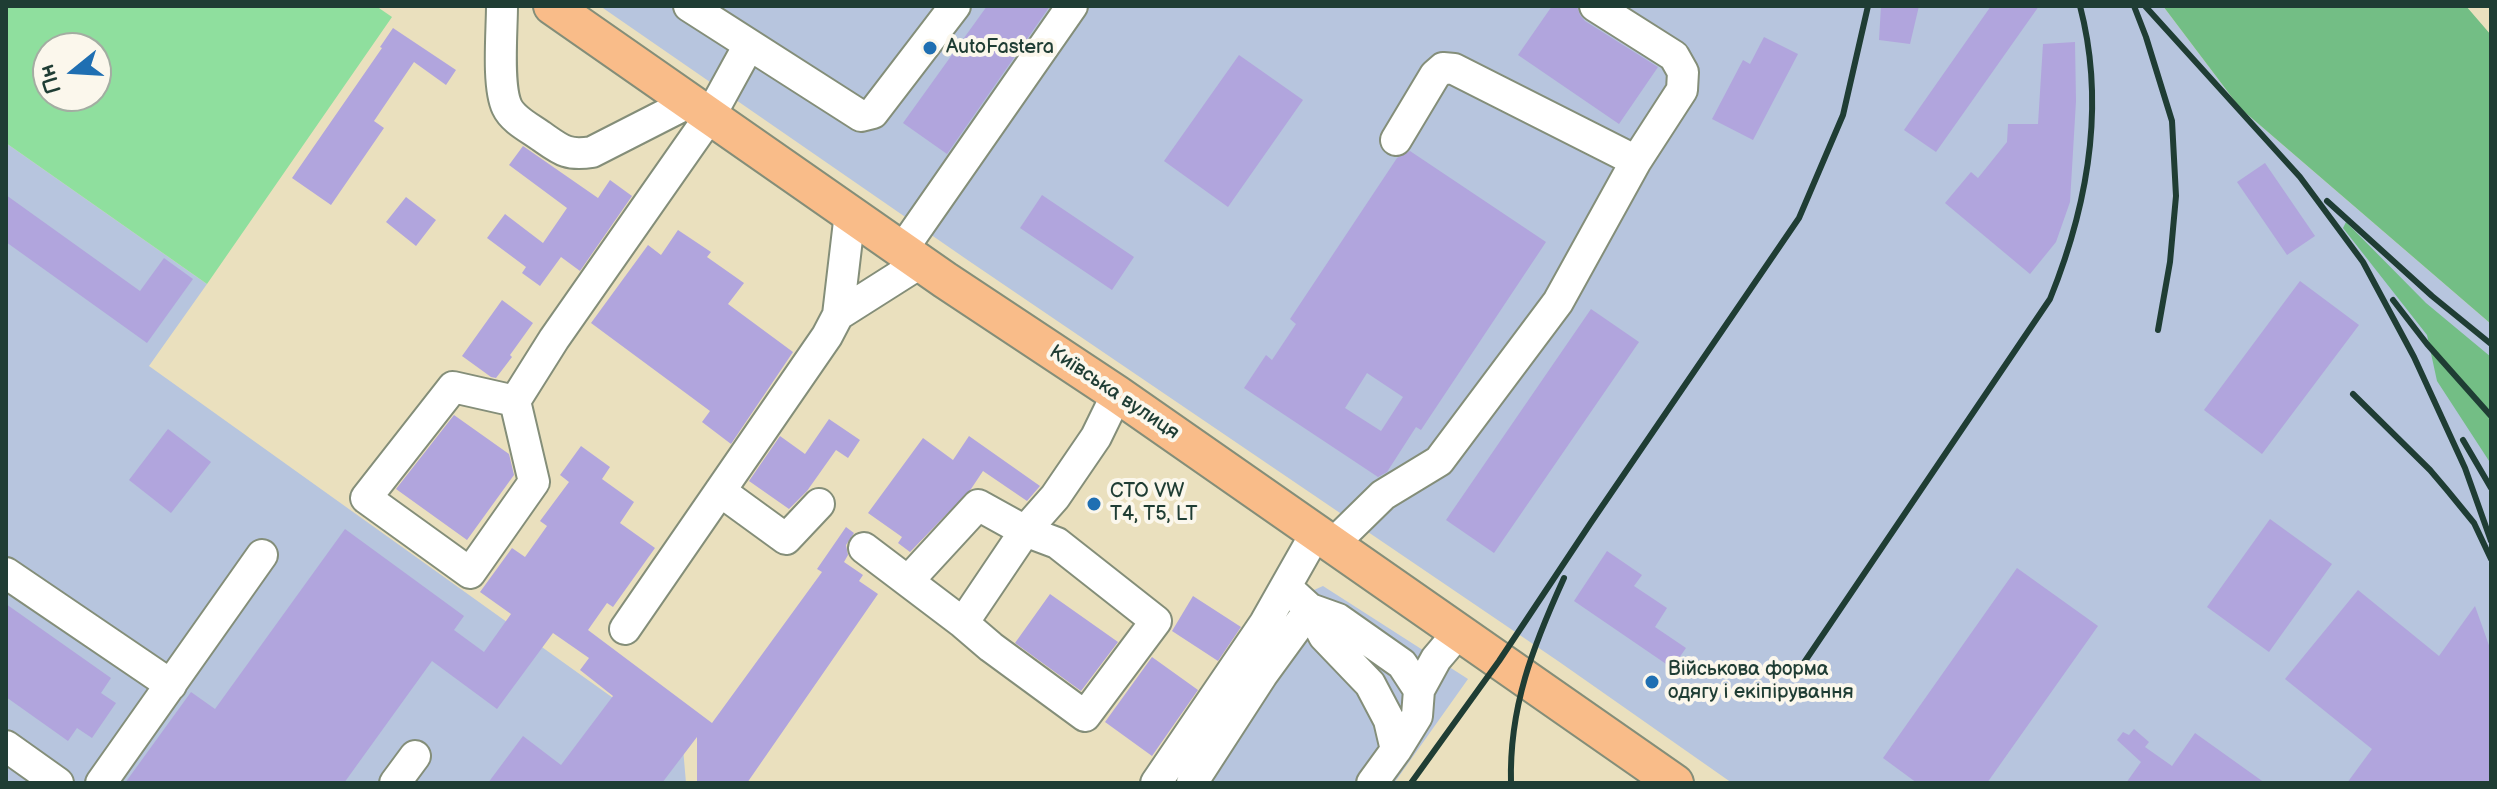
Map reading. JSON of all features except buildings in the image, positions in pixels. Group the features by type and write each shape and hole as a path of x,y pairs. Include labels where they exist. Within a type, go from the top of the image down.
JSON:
{"main road":[{"name":"Київська вулиця","path":"552,6 911,256 1117,394 1675,783"}],"lane":[{"path":"502,6 502,89 507,108 514,117 565,153 577,155 592,152 700,109"},
{"path":"689,6 861,116 873,113 955,6"},
{"path":"838,315 911,256 1072,6"},
{"path":"1156,783 1286,587 1324,538 1383,495 1439,461 1558,302 1636,161 1682,90 1683,72 1674,56 1595,6"},
{"path":"515,401 453,387 366,498 470,573 534,482 515,401 700,109 749,45"},
{"path":"1396,140 1435,75 1443,68 1454,69 1636,161"},
{"path":"625,629 827,336 838,315 850,213"},
{"path":"963,623 1025,531 1064,485 1096,437 1117,394"},
{"path":"720,491 786,539 819,504"},
{"path":"864,548 1085,716 1156,621 1057,543 1025,531 978,505 908,581"},
{"path":"101,783 262,555"},
{"path":"6,573 171,685"},
{"path":"1286,587 1310,609 1324,636 1370,684 1389,720 1396,750"},
{"path":"1310,609 1338,619 1402,664 1419,690"},
{"path":"1192,783 1262,675 1310,609"},
{"path":"1372,783 1417,716 1419,690 1436,659 1458,633"},
{"path":"6,746 58,783"},
{"path":"395,783 415,756"}],"shaded area":[{"path":"600,6 2163,6 2240,108 2491,324 2491,783 1732,783"},
{"path":"6,143 207,284 149,366 683,748 686,783 6,783"},
{"path":"1323,586 1468,679 1394,783 1173,783 1305,594"}],"green space":[{"path":"6,6 376,6 392,17 207,284 6,143"},
{"path":"2163,6 2466,6 2491,35 2491,324 2240,108"},
{"path":"2346,222 2426,303 2491,357 2491,464 2437,381 2427,335 2343,228"}],"railway":[{"path":"1411,783 1499,661 1799,218 1843,115 1868,6"},
{"path":"1799,670 2050,299 2074,227 2089,154 2092,80 2080,6"},
{"path":"2134,6 2172,121 2176,196 2170,262 2158,330"},
{"path":"2145,6 2300,177 2363,262 2414,357 2465,468 2491,541"},
{"path":"2327,201 2432,296 2491,344"},
{"path":"2393,300 2427,344 2491,416"},
{"path":"2353,394 2447,490 2474,523 2491,559"},
{"path":"2463,440 2491,488"},
{"path":"1511,783 1514,728 1525,678 1564,578"}],"place":[{"name":"AutoFastera","path":"930,48"},
{"name":"СТО VW T4, T5, LT","path":"1094,504"},
{"name":"Військова форма одягу і екіпірування","path":"1652,682"}]}
